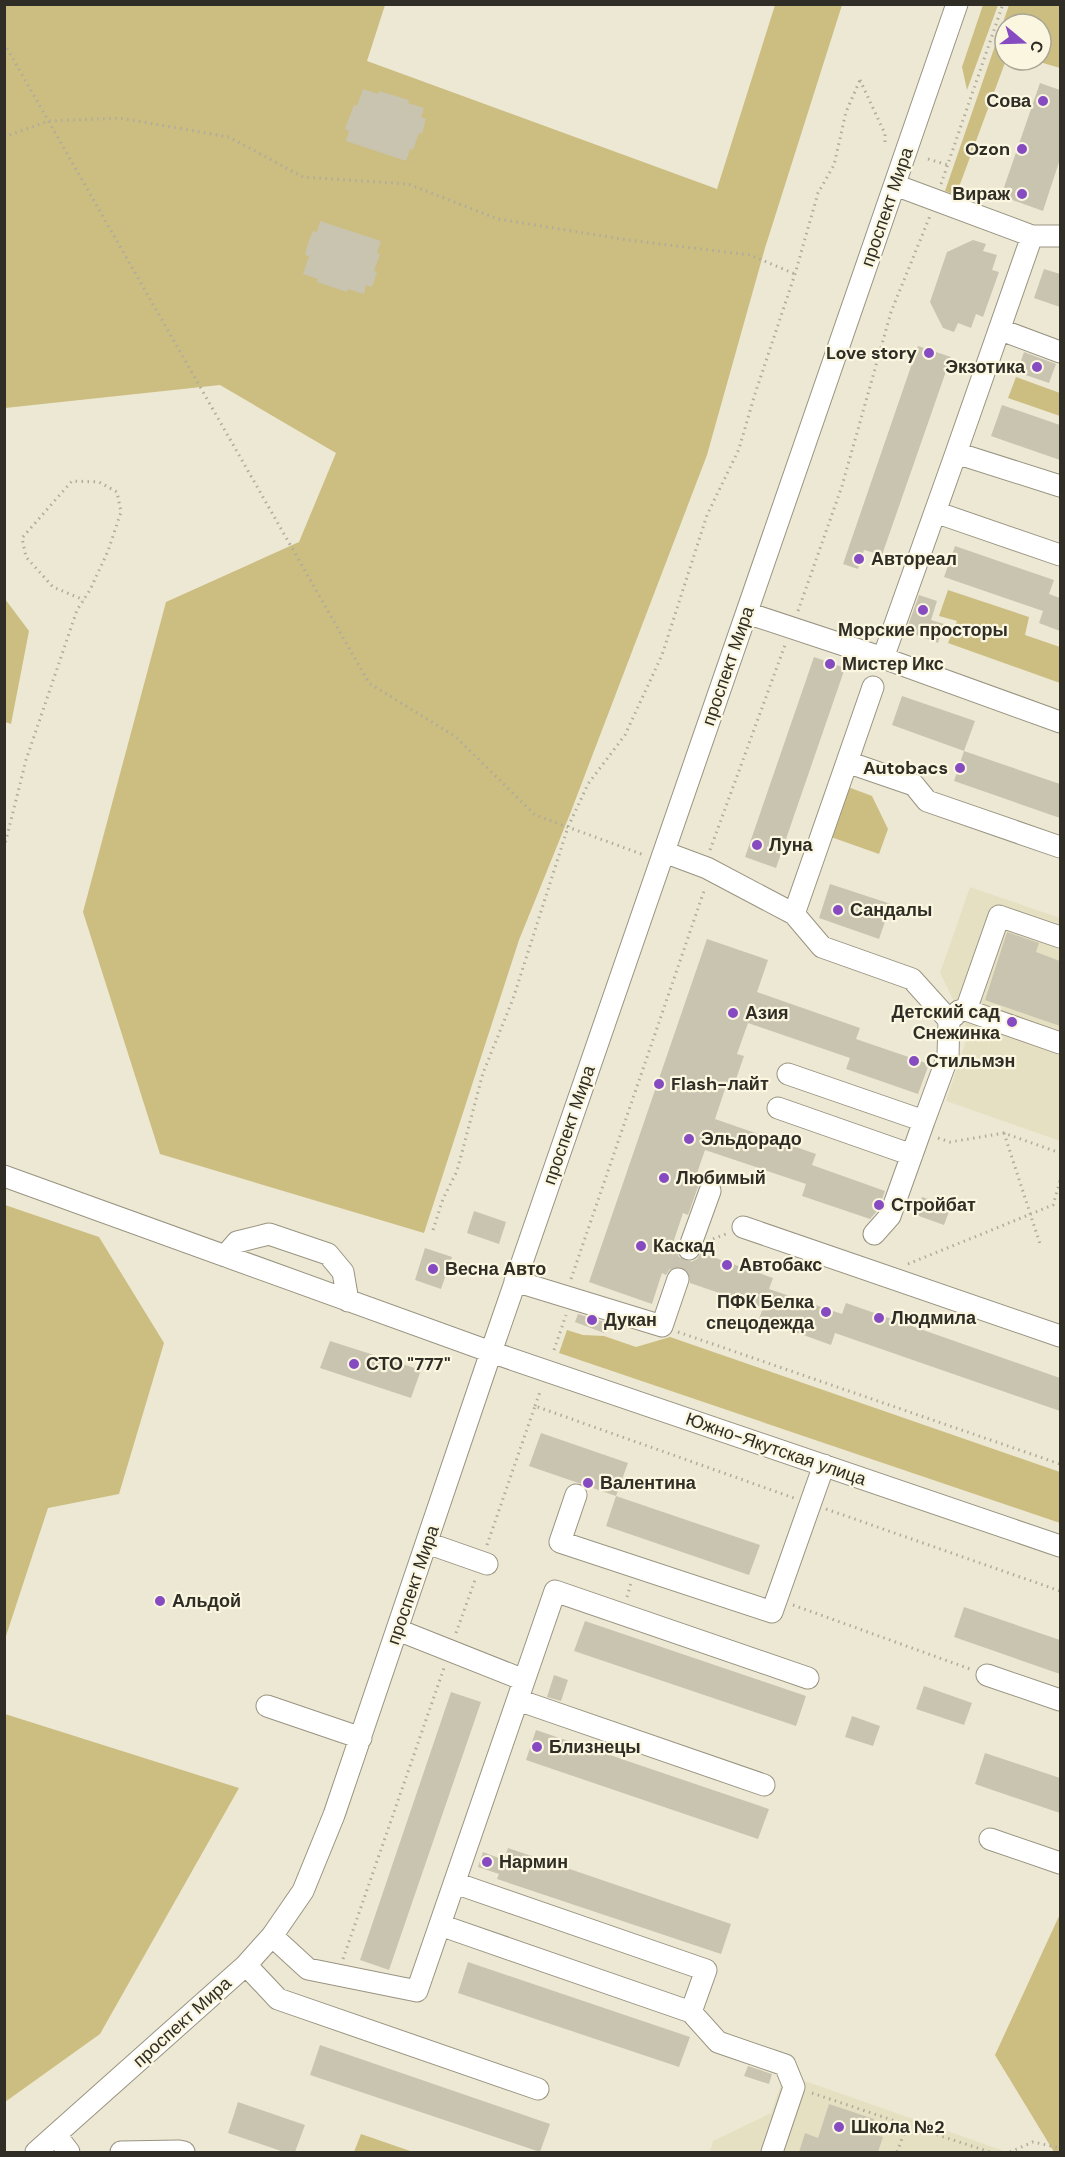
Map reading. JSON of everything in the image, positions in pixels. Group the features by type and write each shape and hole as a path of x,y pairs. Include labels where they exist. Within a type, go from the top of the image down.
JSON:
{"street":[{"name":"проспект Мира","path":"36,2152 246,1965 272,1936 303,1891 334,1815 515,1281 957,4"},
{"path":"895,185 1032,236 1060,236"},
{"path":"883,658 1001,330 1032,236"},
{"path":"1001,330 1060,352"},
{"path":"957,453 1060,486"},
{"path":"935,512 1060,555"},
{"path":"747,613 883,658 1060,722"},
{"path":"794,914 873,687"},
{"path":"848,762 914,785 927,801 1060,847"},
{"path":"662,857 707,868 794,914 822,947 912,979 957,1015 1060,1043"},
{"path":"874,1234 890,1216 948,1056 957,1015 999,916 1060,937"},
{"path":"788,1074 922,1127"},
{"path":"778,1108 912,1155"},
{"name":"Южно-Якутская улица","path":"4,1176 491,1352 1060,1546"},
{"path":"689,1249 710,1191"},
{"path":"743,1227 1060,1336"},
{"path":"225,1256 237,1242 269,1234 328,1254 343,1272 348,1301"},
{"path":"515,1281 662,1326 678,1279"},
{"path":"576,1495 560,1542 772,1612 824,1465"},
{"path":"427,1543 487,1563"},
{"path":"272,1936 308,1969 417,1991 555,1591 808,1678"},
{"path":"398,1630 521,1690 764,1785"},
{"path":"987,1675 1060,1700"},
{"path":"267,1706 360,1738"},
{"path":"990,1839 1060,1863"},
{"path":"454,1883 706,1970 691,2012"},
{"path":"440,1925 691,2012 718,2042 785,2065 794,2087 772,2152"},
{"path":"246,1965 278,1998 538,2089"},
{"path":"56,2135 69,2152"},
{"path":"121,2152 184,2152"}],"path":[{"path":"554,1350 572,1299 571,1276 709,878 706,860 842,486 891,312 936,200 1003,4"},
{"path":"4,43 369,683 456,738 535,814 662,857"},
{"path":"433,1230 443,1199 457,1171 483,1073 513,999 568,827 588,784 625,735 662,655 707,515 739,449 795,274 818,193 834,165 846,112 860,80 885,134 885,144"},
{"path":"4,137 49,121 120,118 229,137 303,177 408,184 498,219 628,240 750,255 795,274"},
{"path":"928,159 948,165"},
{"path":"4,848 6,832 26,760 77,610 84,600 90,591 108,551 121,512 117,492 99,482 72,481 22,538 26,557 53,587 84,600"},
{"path":"922,1127 950,1142 1004,1133 1060,1153"},
{"path":"1004,1133 1041,1247"},
{"path":"904,1266 1053,1205 1060,1181"},
{"path":"689,1249 743,1227"},
{"path":"662,1326 1060,1464"},
{"path":"535,1406 541,1389"},
{"path":"621,1614 637,1568"},
{"path":"777,1599 987,1675"},
{"path":"794,2087 990,2152"},
{"path":"897,2152 907,2125"},
{"path":"1010,2152 1033,2142 1060,2148"}],"shaded area":[{"path":"5,5 385,5 367,61 717,189 775,5 842,5 765,248 707,455 570,814 519,940 424,1233 160,1154 83,912 166,602 299,542 336,453 220,385 5,408"},
{"path":"983,5 998,5 995,12 993,12 993,19 967,90 962,67"},
{"path":"1009,5 1060,5 1060,68 1053,66 1053,12 1007,12"},
{"path":"993,52 993,72 1002,72 956,195 945,191"},
{"path":"1016,377 1060,393 1060,416 1008,398"},
{"path":"948,590 1029,617 1025,635 1060,647 1060,683 948,643 957,621 939,616"},
{"path":"5,599 29,631 11,724 5,722"},
{"path":"848,787 872,796 888,829 879,854 831,837"},
{"name":"Детский сад Снежинка","path":"970,887 1060,918 1060,1141 946,1101 969,1032 940,973"},
{"path":"5,1205 99,1237 164,1343 119,1494 48,1508 5,1639"},
{"path":"567,1330 583,1335 604,1336 636,1347 670,1337 1060,1472 1060,1523 559,1353"},
{"path":"5,1714 239,1788 100,2034 5,2102"},
{"path":"1060,1914 1060,2152 1054,2152 995,2055"},
{"name":"Школа №2","path":"805,2081 1007,2152 710,2152 713,2141 771,2113 781,2084"},
{"path":"361,2134 413,2152 354,2152"}],"building":[{"path":"1040,83 1060,90 1060,159 1043,211 1001,196"},
{"path":"363,89 409,100 408,103 424,108 421,117 426,119 422,134 419,133 406,161 346,141 349,131 345,129"},
{"path":"320,221 381,241 377,253 380,254 374,271 377,272 372,287 366,285 364,294 348,289 347,292 317,282 318,279 303,274 309,256 305,255 308,243 313,231 317,232"},
{"path":"973,240 986,244 983,251 997,255 992,270 999,272 983,317 976,314 971,328 958,323 954,332 943,328 930,302 947,252"},
{"path":"1044,269 1060,274 1060,307 1034,298"},
{"path":"918,346 951,357 882,555 864,550 858,569 843,564"},
{"name":"Экзотика","path":"1024,352 1056,364 1049,383 1017,372"},
{"path":"1002,405 1060,425 1060,460 991,436"},
{"path":"955,546 1054,580 1049,594 1060,598 1060,631 1039,623 1043,611 944,577"},
{"name":"Морские просторы","path":"919,595 937,601 931,620 944,624 938,643 906,631"},
{"path":"814,657 845,668 776,868 745,857"},
{"path":"902,696 975,721 964,751 892,725"},
{"path":"964,751 1060,784 1060,818 954,781"},
{"path":"830,884 891,904 879,939 819,918"},
{"path":"1007,932 1039,943 1036,952 1060,961 1060,1026 985,1000"},
{"path":"707,939 768,960 757,992 860,1028 856,1039 929,1064 918,1094 846,1069 850,1058 748,1023 737,1054 744,1056 733,1088 726,1086 715,1119 816,1154 812,1165 885,1191 878,1210 870,1219 802,1196 806,1184 705,1150 694,1182 699,1184 688,1215 683,1213 673,1243 677,1245 676,1251 679,1257 691,1262 701,1253 773,1278 769,1289 842,1314 846,1303 1060,1378 1060,1411 835,1333 831,1345 759,1319 763,1308 690,1283 688,1271 682,1267 670,1269 666,1275 662,1273 652,1304 589,1282"},
{"path":"922,1197 951,1206 944,1225 916,1215"},
{"path":"474,1211 506,1222 499,1244 467,1233"},
{"name":"Весна Авто","path":"425,1248 452,1257 441,1289 415,1280"},
{"path":"578,1314 608,1323 604,1333 575,1322"},
{"name":"СТО \"777\"","path":"330,1341 421,1370 411,1398 320,1368"},
{"path":"541,1433 628,1463 616,1496 529,1466"},
{"path":"616,1496 760,1545 749,1575 606,1526"},
{"path":"964,1607 1060,1640 1060,1674 954,1637"},
{"path":"585,1621 806,1696 796,1726 574,1651"},
{"path":"554,1675 568,1680 561,1701 547,1697"},
{"path":"924,1686 972,1703 964,1725 916,1709"},
{"path":"451,1692 481,1702 389,1970 360,1960"},
{"path":"852,1716 880,1726 873,1746 845,1737"},
{"path":"536,1730 769,1809 758,1839 526,1760"},
{"path":"985,1753 1060,1778 1060,1813 975,1784"},
{"path":"508,1848 731,1924 721,1954 497,1879 499,1874 478,1867 483,1852 504,1860"},
{"path":"468,1962 690,2037 679,2067 458,1993"},
{"path":"320,2045 550,2124 540,2152 310,2075"},
{"path":"748,2066 772,2074 769,2084 744,2076"},
{"path":"238,2102 305,2125 295,2152 284,2152 228,2133"},
{"path":"829,2104 874,2119 870,2133 883,2137 878,2152 799,2152 805,2133 818,2138"}],"tunnel":[{"path":"678,1279 689,1249"}],"place":[{"name":"Сова","path":"1043,101"},
{"name":"Ozon","path":"1022,149"},
{"name":"Вираж","path":"1022,194"},
{"name":"Love story","path":"929,353"},
{"name":"Экзотика","path":"1037,367"},
{"name":"Автореал","path":"859,559"},
{"name":"Морские просторы","path":"923,610"},
{"name":"Мистер Икс","path":"830,664"},
{"name":"Autobacs","path":"960,768"},
{"name":"Луна","path":"757,845"},
{"name":"Сандалы","path":"838,910"},
{"name":"Азия","path":"733,1013"},
{"name":"Детский сад Снежинка","path":"1012,1022"},
{"name":"Стильмэн","path":"914,1061"},
{"name":"Flash-лайт","path":"659,1084"},
{"name":"Эльдорадо","path":"689,1139"},
{"name":"Любимый","path":"664,1178"},
{"name":"Стройбат","path":"879,1205"},
{"name":"Каскад","path":"641,1246"},
{"name":"Автобакс","path":"727,1265"},
{"name":"Весна Авто","path":"433,1269"},
{"name":"ПФК Белка спецодежда","path":"826,1312"},
{"name":"Людмила","path":"879,1318"},
{"name":"Дукан","path":"592,1320"},
{"name":"СТО \"777\"","path":"354,1364"},
{"name":"Валентина","path":"588,1483"},
{"name":"Альдой","path":"160,1601"},
{"name":"Близнецы","path":"537,1747"},
{"name":"Нармин","path":"487,1862"},
{"name":"Школа №2","path":"839,2127"}]}
